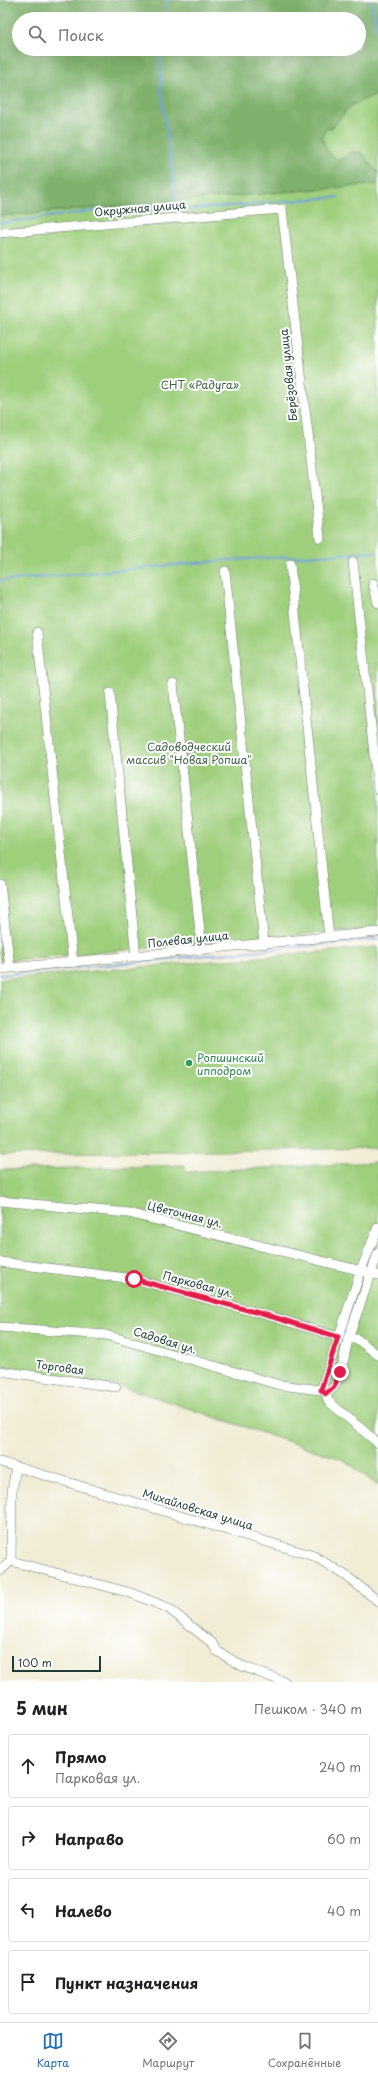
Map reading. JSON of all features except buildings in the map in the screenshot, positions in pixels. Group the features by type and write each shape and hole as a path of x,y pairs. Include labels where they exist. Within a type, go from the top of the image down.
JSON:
{"street":[{"name":"Окружная улица","path":"0,233 282,209"},
{"name":"Берёзовая улица","path":"282,209 320,538"},
{"path":"353,562 378,790"},
{"path":"290,564 329,937"},
{"path":"225,571 264,944"},
{"path":"373,583 378,603"},
{"path":"37,632 73,963"},
{"path":"173,684 202,950"},
{"path":"110,693 136,957"},
{"path":"0,884 10,968"},
{"name":"Полевая улица","path":"0,968 136,957 378,932"},
{"name":"Цветочная ул.","path":"0,1201 128,1213 375,1274"},
{"path":"378,1227 361,1270 338,1337 323,1392 328,1401 378,1443"},
{"path":"323,1392 334,1387 340,1372 348,1339 375,1274 378,1253"},
{"name":"Парковая ул.","path":"0,1262 134,1279 273,1317 338,1337"},
{"name":"Садовая ул.","path":"0,1327 106,1335 280,1385 323,1392"},
{"path":"348,1339 357,1339 378,1356"},
{"name":"Торговая","path":"0,1371 116,1388"},
{"name":"Михайловская улица","path":"0,1462 314,1556 345,1575 378,1601"},
{"path":"0,1571 11,1561 12,1491 16,1467"},
{"path":"11,1561 131,1593 168,1608 212,1643 218,1651 242,1666 285,1682"}],"green space":[{"path":"0,0 378,0 378,95 350,106 333,127 325,130 322,137 327,151 337,160 345,158 349,152 361,152 378,173 378,184 0,216"},
{"path":"378,95 378,173 361,152 337,160 327,151 322,137 325,130 333,127 350,106"},
{"path":"378,184 378,928 0,961 0,216"},
{"name":"Ропшинский ипподром","path":"378,947 378,1148 0,1155 0,979"},
{"path":"378,1162 378,1486 344,1460 121,1386 0,1369 0,1170 185,1165 186,1172"}],"waterway":[{"path":"164,12 167,0"},
{"path":"371,0 378,36"},
{"path":"0,223 94,211 177,207 161,88 160,56"},
{"path":"181,210 338,197"},
{"path":"0,581 228,560 376,552"},
{"path":"0,975 378,939"}],"place":[{"name":"Ропшинский ипподром","path":"189,1063"}],"route":[{"path":"134,1279 273,1317 338,1337 321,1390 326,1394 331,1391 340,1372"}],"park label":[{"name":"СНТ «Радуга»","path":"200,384"},
{"name":"Садоводческий массив \"Новая Ропша\"","path":"189,752"}]}
